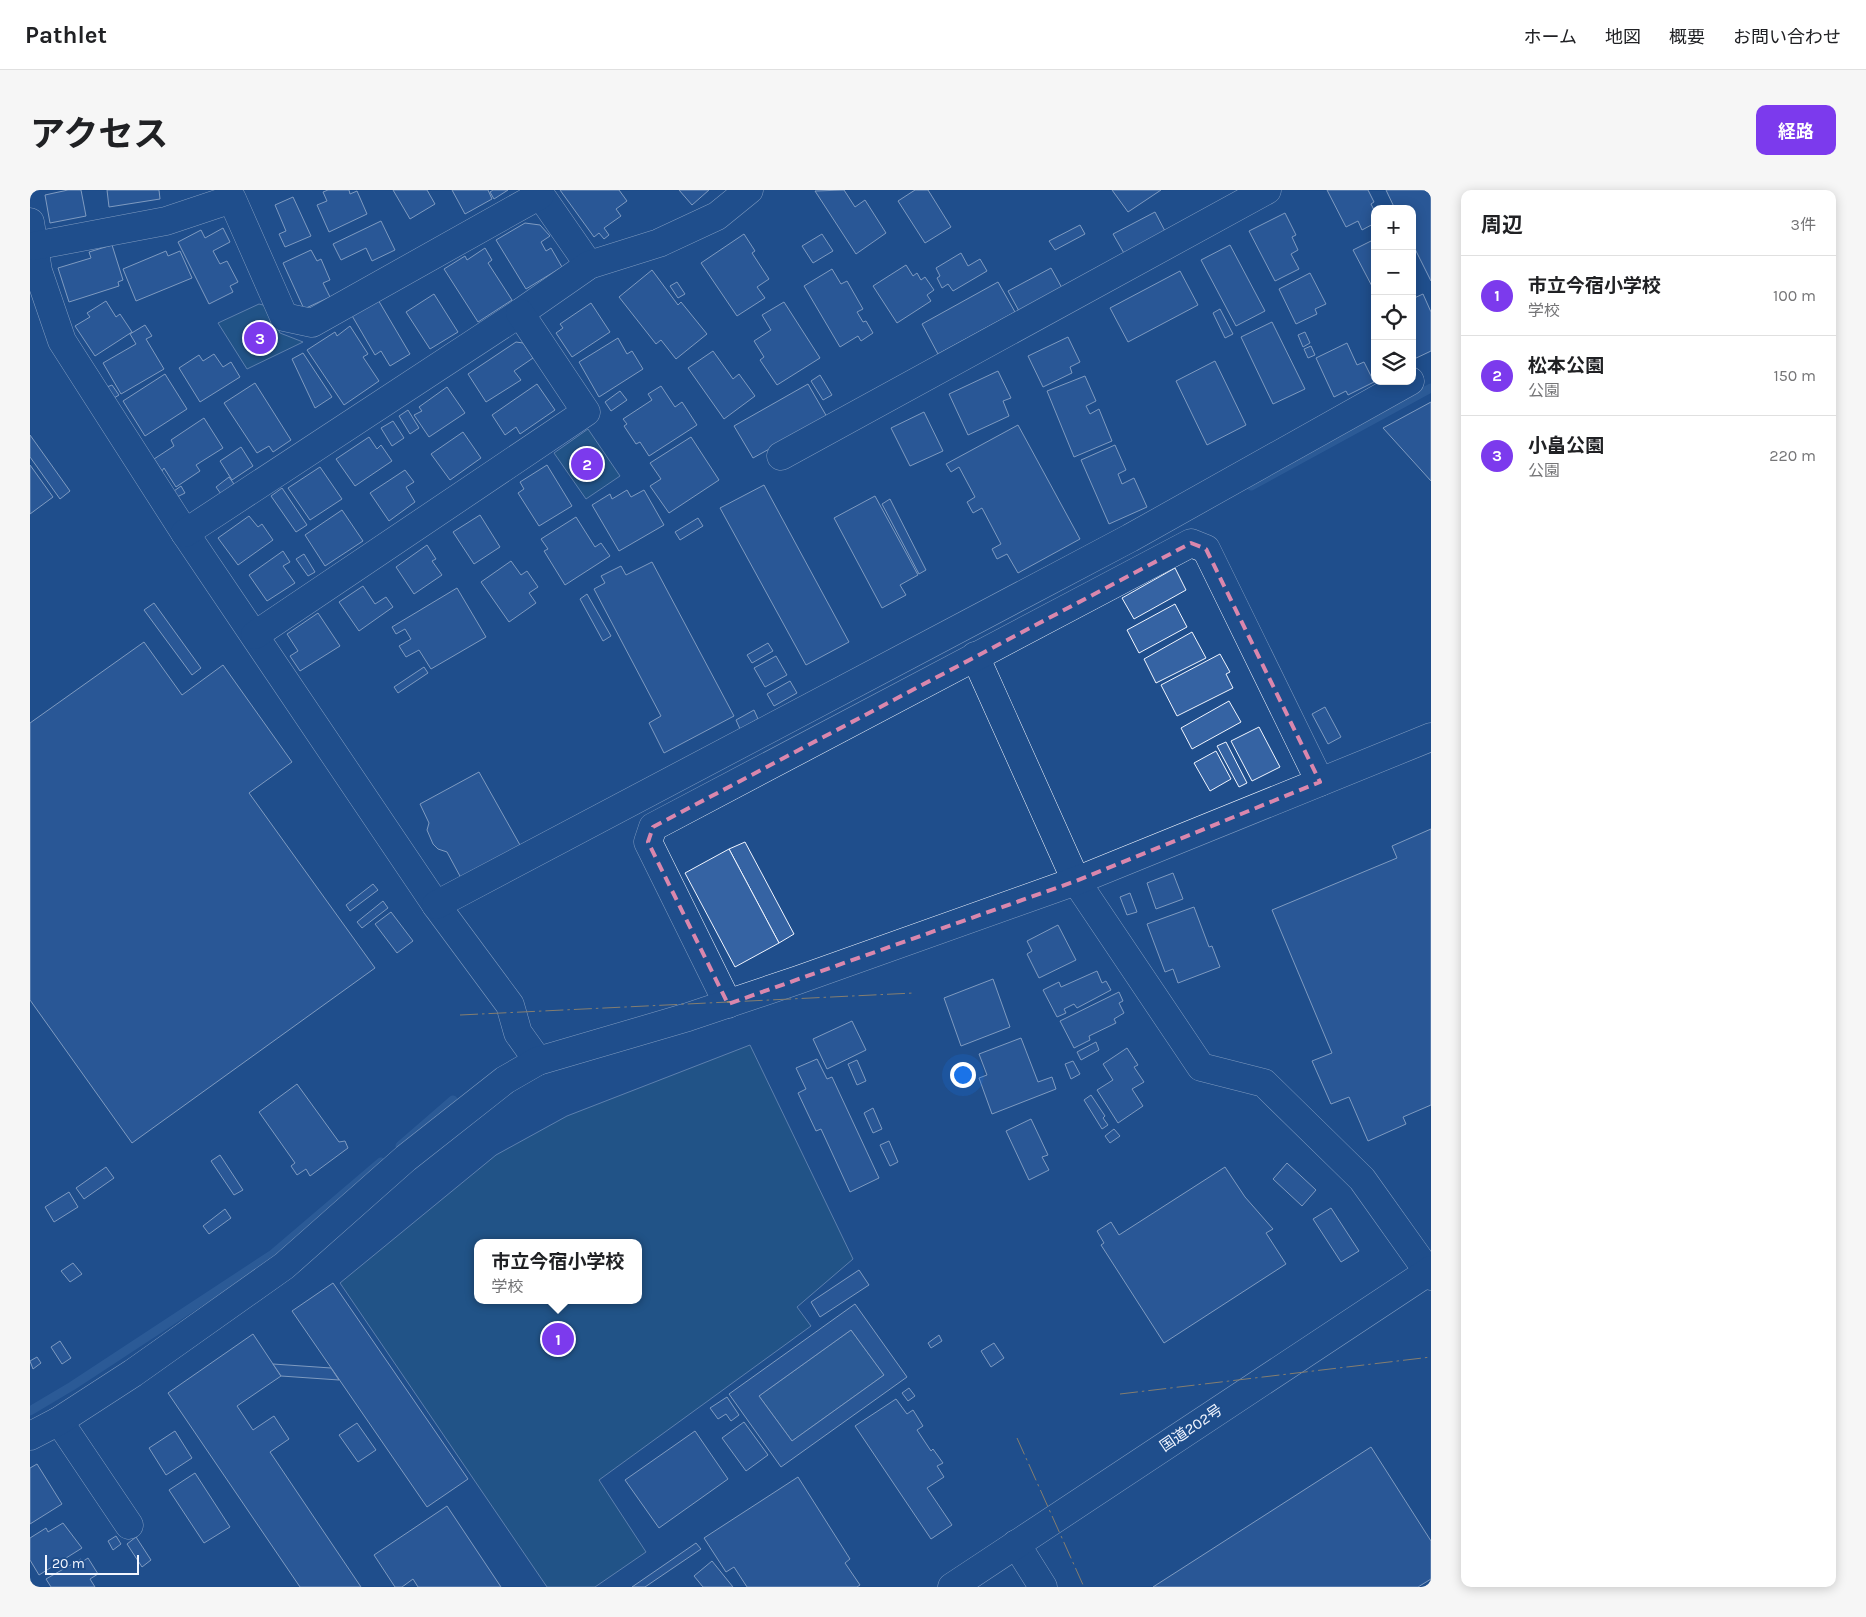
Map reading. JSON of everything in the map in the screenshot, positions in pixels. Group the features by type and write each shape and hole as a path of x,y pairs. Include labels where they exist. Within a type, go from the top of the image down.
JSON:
{"main road":[{"path":"185,533 520,313 589,265 659,243 716,216 749,190"},
{"path":"781,456 1267,190"},
{"path":"538,1061 518,1033 510,1005 436,905 185,533 62,341 38,271 32,234 166,221 232,199 284,317 312,323 538,192 589,265"},
{"path":"255,635 586,412 520,313"},
{"path":"1416,378 1431,370"},
{"path":"436,905 1130,538 1404,385"},
{"path":"728,1004 648,842 653,827 1191,543 1206,549 1320,782"},
{"path":"975,656 1076,880 1201,1067 1264,1083 1362,1179 1430,1272"},
{"path":"30,1436 59,1422 133,1373 284,1266 406,1158 504,1080 538,1061 728,1004 1076,880 1431,737"},
{"name":"国道202号","path":"952,1587 1430,1272"},
{"path":"59,1422 129,1524"},
{"path":"1016,1544 1043,1587"}],"highlighted area":[{"path":"1191,543 1206,549 1320,782 1076,881 728,1004 648,842 653,827"}],"shaded area":[{"path":"259,304 267,306 280,333 303,342 247,369 218,323"},
{"path":"588,429 620,476 586,499 554,453"},
{"path":"750,1045 853,1259 797,1307 811,1326 599,1480 646,1552 595,1587 547,1587 340,1283 496,1155 567,1116"},
{"path":"851,1330 884,1375 792,1441 759,1396"}],"building":[{"path":"68,190 81,190 86,216 50,223 45,195"},
{"path":"107,190 159,190 160,199 109,207"},
{"path":"328,190 349,190 350,194 357,191 367,214 329,232 317,205 327,201 323,192"},
{"path":"393,190 427,190 435,204 410,219"},
{"path":"452,190 488,190 492,199 465,214"},
{"path":"493,190 508,190 494,199 490,192"},
{"path":"560,190 619,190 627,201 616,209 621,216 604,228 609,235 604,239 599,233 594,237"},
{"path":"679,190 709,190 692,205"},
{"path":"844,190 855,207 865,200 886,233 856,254 815,191"},
{"path":"915,190 928,190 951,227 925,243 898,201"},
{"path":"1112,190 1161,190 1128,212"},
{"path":"1327,190 1368,190 1374,202 1371,204 1371,225 1362,230 1358,221 1346,227"},
{"path":"1386,190 1431,190 1431,281 1416,251 1416,205 1393,205"},
{"path":"293,197 311,236 285,247 279,234 286,231 275,205"},
{"path":"1155,212 1166,233 1125,255 1113,234"},
{"path":"1285,213 1296,235 1292,237 1298,250 1291,254 1299,269 1275,281 1249,231"},
{"path":"381,221 395,250 372,261 366,248 341,260 333,244"},
{"path":"525,223 540,225 550,236 541,242 546,251 551,248 562,267 526,289 496,240"},
{"path":"1080,225 1085,234 1055,250 1049,241"},
{"path":"223,228 230,242 213,251 220,264 227,261 238,282 230,286 233,292 209,304 178,242 201,230 205,238"},
{"path":"744,234 755,251 752,253 769,279 757,287 765,298 737,316 701,263"},
{"path":"822,234 833,251 813,263 802,246"},
{"path":"1371,241 1371,284 1353,250"},
{"path":"112,245 123,280 118,282 119,286 69,302 58,268 91,258 89,252"},
{"path":"1230,245 1265,311 1236,326 1201,260"},
{"path":"485,248 492,260 488,263 512,300 478,322 444,269 465,256 467,260"},
{"path":"311,250 317,261 321,259 330,280 323,283 330,297 304,309 283,263"},
{"path":"166,251 168,256 180,251 192,278 136,301 123,269"},
{"path":"961,253 968,266 980,259 987,271 953,291 948,284 942,288 937,278 940,276 936,268"},
{"path":"906,265 913,276 917,273 921,280 925,277 934,290 927,295 931,301 897,323 873,286"},
{"path":"1051,268 1062,288 1019,311 1008,291"},
{"path":"832,269 841,284 847,281 863,309 857,312 863,322 866,321 873,333 861,341 858,336 840,347 804,286"},
{"path":"652,270 678,305 681,302 707,334 676,359 661,340 656,344 619,297"},
{"path":"1180,271 1198,305 1128,342 1110,308"},
{"path":"1310,273 1326,304 1315,309 1317,314 1296,324 1279,289"},
{"path":"677,282 685,294 678,298 670,286"},
{"path":"998,282 1015,312 938,354 922,324"},
{"path":"434,294 458,332 430,349 406,312"},
{"path":"1423,294 1431,312 1431,351 1416,358 1416,340 1416,297"},
{"path":"377,298 410,354 390,366 381,351 375,355 351,314"},
{"path":"106,301 116,317 120,314 132,332 95,356 75,326 90,317 87,313"},
{"path":"784,302 820,358 777,385 760,360 764,357 754,341 771,330 762,315"},
{"path":"591,303 610,332 572,357 556,333 563,328 560,324"},
{"path":"1220,309 1233,334 1225,338 1213,313"},
{"path":"1272,322 1305,389 1273,404 1241,337"},
{"path":"145,325 152,336 146,339 164,369 121,394 103,363 136,344 130,334"},
{"path":"350,326 368,354 363,357 379,381 344,405 307,350 335,332 337,336"},
{"path":"1305,332 1310,343 1303,347 1298,335"},
{"path":"1068,337 1080,362 1070,367 1072,373 1043,387 1028,356"},
{"path":"618,338 627,354 632,351 643,369 599,397 579,362"},
{"path":"516,342 523,343 533,358 514,371 521,380 486,402 468,374"},
{"path":"1347,343 1357,365 1364,362 1371,376 1371,384 1348,395 1346,391 1334,397 1316,358"},
{"path":"1311,346 1315,355 1308,358 1304,349"},
{"path":"713,351 733,379 739,374 755,396 724,419 688,368"},
{"path":"303,353 332,397 315,408 292,359"},
{"path":"214,354 223,367 231,362 240,377 200,402 179,368 199,355 203,361"},
{"path":"1215,361 1246,425 1207,445 1176,381"},
{"path":"998,371 1011,398 1003,401 1009,416 968,435 949,394"},
{"path":"165,374 187,409 145,436 123,401"},
{"path":"820,375 832,395 823,400 811,381"},
{"path":"1085,376 1096,401 1086,406 1090,414 1099,409 1112,441 1074,457 1047,391"},
{"path":"255,383 291,440 273,452 269,446 257,453 224,403"},
{"path":"537,384 555,410 520,434 516,427 505,435 492,415"},
{"path":"808,384 827,417 753,458 734,426"},
{"path":"112,385 119,395 114,398 107,387"},
{"path":"661,386 675,407 682,402 697,425 649,456 640,442 636,444 624,426 627,424 623,419 652,400 648,394"},
{"path":"447,387 465,413 429,437 414,415 422,411 419,407"},
{"path":"620,391 627,400 611,411 605,402"},
{"path":"1431,402 1431,481 1383,428"},
{"path":"408,410 419,428 410,434 399,416"},
{"path":"924,412 943,451 910,466 891,428"},
{"path":"204,418 223,448 196,465 200,471 176,487 164,468 162,471 154,459 174,446 171,440"},
{"path":"393,421 404,438 392,446 381,428"},
{"path":"1018,425 1080,539 1018,573 1007,554 997,559 992,549 1001,544 982,508 973,513 967,502 975,497 959,467 951,472 946,464"},
{"path":"463,432 481,458 450,480 431,454"},
{"path":"30,435 70,491 60,499 30,457"},
{"path":"369,437 377,449 381,445 392,461 355,486 336,459"},
{"path":"691,437 719,480 669,513 650,486 661,479 650,463"},
{"path":"1115,445 1126,470 1118,474 1122,484 1134,478 1147,507 1109,524 1081,460"},
{"path":"241,447 253,466 232,480 220,461"},
{"path":"30,465 53,497 30,514"},
{"path":"547,465 572,506 539,526 518,493 524,489 520,482"},
{"path":"320,467 342,499 310,520 288,488"},
{"path":"405,470 414,482 406,487 415,502 389,521 370,493"},
{"path":"229,477 234,484 221,494 216,487"},
{"path":"764,485 849,642 806,665 720,508"},
{"path":"181,486 185,493 177,497 174,491"},
{"path":"282,488 307,525 296,532 271,496"},
{"path":"627,490 631,497 644,490 664,525 619,551 592,505 610,494 612,499"},
{"path":"875,496 918,575 900,585 906,595 882,608 834,518"},
{"path":"890,499 926,570 919,574 882,504"},
{"path":"342,510 363,541 325,566 305,535"},
{"path":"480,515 500,547 474,564 453,532"},
{"path":"249,516 258,527 262,524 273,540 238,565 218,538"},
{"path":"576,517 595,547 601,543 610,556 565,585 544,551 548,549 541,539"},
{"path":"698,518 703,526 680,540 675,532"},
{"path":"427,545 436,559 432,561 442,575 414,594 396,567"},
{"path":"283,551 290,562 283,566 295,583 267,601 249,575"},
{"path":"304,554 315,572 308,576 296,559"},
{"path":"511,561 521,575 527,571 538,587 529,593 536,603 509,622 481,582"},
{"path":"652,562 734,716 664,753 649,723 661,716 594,589 605,583 601,576 621,566 626,575"},
{"path":"1175,568 1186,590 1134,619 1122,598"},
{"path":"363,586 375,604 386,597 393,607 359,631 339,602"},
{"path":"457,588 486,637 431,669 419,650 406,657 399,646 411,639 405,629 396,634 392,627"},
{"path":"587,594 611,636 603,641 580,599"},
{"path":"154,603 201,668 192,675 144,610"},
{"path":"1175,604 1187,627 1139,653 1127,630"},
{"path":"318,613 340,646 300,671 290,656 298,651 287,634"},
{"path":"1192,632 1206,658 1156,683 1144,659"},
{"path":"144,642 182,695 223,665 292,762 249,793 375,968 132,1143 30,1000 30,723"},
{"path":"768,643 773,651 752,663 747,655"},
{"path":"1220,654 1230,672 1226,674 1233,688 1177,716 1161,685"},
{"path":"776,656 787,675 765,687 754,668"},
{"path":"424,667 428,673 398,693 394,687"},
{"path":"790,681 797,693 774,706 767,694"},
{"path":"1229,701 1241,722 1192,749 1181,728"},
{"path":"1325,707 1341,737 1328,744 1312,714"},
{"path":"754,710 758,719 740,729 736,720"},
{"path":"1259,727 1280,767 1252,781 1231,741"},
{"path":"1226,742 1247,783 1239,787 1217,746"},
{"path":"1216,751 1231,779 1210,791 1194,763"},
{"path":"479,772 520,845 461,878 447,852 438,849 433,844 427,830 429,823 420,804"},
{"path":"1431,829 1431,1105 1403,1117 1406,1124 1368,1141 1349,1097 1331,1104 1312,1061 1332,1053 1272,910 1397,858 1392,846"},
{"path":"745,842 794,934 779,943 729,849"},
{"path":"729,849 779,943 735,967 685,873"},
{"path":"1173,873 1183,899 1156,909 1147,883"},
{"path":"373,884 378,890 350,911 346,905"},
{"path":"1130,893 1137,912 1127,915 1120,897"},
{"path":"383,901 388,908 362,928 357,922"},
{"path":"1194,907 1209,947 1212,946 1220,967 1178,983 1173,969 1165,972 1147,924"},
{"path":"391,912 413,941 397,953 375,924"},
{"path":"1058,925 1076,960 1039,978 1027,954 1032,951 1027,941"},
{"path":"1097,971 1102,983 1106,981 1111,990 1077,1008 1074,1004 1064,1009 1066,1013 1057,1017 1043,990 1059,982 1061,987"},
{"path":"993,979 1010,1027 961,1046 944,998"},
{"path":"1119,992 1123,1001 1119,1003 1124,1013 1114,1019 1116,1023 1089,1036 1090,1040 1074,1048 1060,1021"},
{"path":"852,1021 866,1050 827,1069 813,1039"},
{"path":"1021,1038 1038,1082 1052,1077 1056,1089 992,1114 979,1078 987,1075 979,1054"},
{"path":"1096,1042 1099,1050 1081,1060 1077,1052"},
{"path":"1127,1048 1138,1065 1134,1067 1144,1082 1132,1089 1143,1106 1118,1123 1097,1090 1113,1080 1103,1064"},
{"path":"817,1059 827,1079 832,1077 879,1178 850,1192 821,1129 816,1131 798,1093 806,1089 796,1068"},
{"path":"857,1060 866,1081 857,1085 848,1064"},
{"path":"1073,1061 1080,1074 1071,1079 1065,1064"},
{"path":"297,1084 339,1142 345,1141 348,1148 310,1176 306,1169 297,1175 291,1166 295,1163 259,1112"},
{"path":"1091,1095 1105,1116 1103,1118 1108,1125 1102,1129 1084,1100"},
{"path":"873,1108 882,1129 873,1133 864,1113"},
{"path":"1031,1119 1048,1155 1042,1157 1049,1170 1029,1180 1006,1131"},
{"path":"1114,1129 1120,1136 1110,1143 1105,1136"},
{"path":"889,1141 898,1162 890,1166 880,1145"},
{"path":"220,1155 243,1190 234,1195 211,1161"},
{"path":"1287,1163 1316,1190 1302,1206 1273,1179"},
{"path":"106,1167 114,1178 84,1199 76,1188"},
{"path":"1225,1167 1245,1197 1273,1229 1266,1233 1286,1264 1164,1343 1101,1245 1104,1243 1097,1231 1111,1222 1119,1235"},
{"path":"69,1192 78,1207 54,1222 45,1207"},
{"path":"1331,1208 1359,1251 1341,1262 1313,1219"},
{"path":"225,1209 231,1218 209,1234 203,1226"},
{"path":"73,1263 82,1274 70,1282 61,1271"},
{"path":"859,1270 869,1285 820,1317 811,1302"},
{"path":"333,1283 468,1479 427,1507 292,1311"},
{"path":"855,1304 907,1377 781,1467 729,1394","holes":["851,1330 884,1375 792,1441 759,1396"]},
{"path":"253,1334 281,1376 237,1406 253,1430 274,1416 289,1439 270,1452 361,1587 300,1587 168,1393"},
{"path":"939,1335 942,1341 931,1348 928,1343"},
{"path":"60,1341 71,1358 62,1364 51,1347"},
{"path":"994,1343 1004,1358 991,1367 981,1351"},
{"path":"37,1357 41,1363 33,1369 30,1361"},
{"path":"273,1364 331,1368 339,1380 281,1376"},
{"path":"909,1388 915,1396 908,1401 902,1393"},
{"path":"727,1397 739,1415 731,1421 726,1414 718,1419 710,1408"},
{"path":"896,1399 907,1414 913,1410 923,1426 917,1430 931,1451 933,1449 943,1463 937,1466 944,1477 927,1488 952,1525 931,1539 855,1426"},
{"path":"744,1422 768,1455 746,1471 722,1438"},
{"path":"357,1423 376,1450 358,1462 339,1435"},
{"path":"175,1431 192,1458 166,1475 149,1448"},
{"path":"695,1431 728,1479 659,1528 625,1480"},
{"path":"1371,1447 1431,1541 1431,1579 1418,1587 1153,1587"},
{"path":"37,1464 62,1504 30,1524 30,1468"},
{"path":"195,1473 230,1527 204,1543 169,1490"},
{"path":"798,1477 850,1559 845,1563 860,1585 857,1587 747,1587 734,1567 726,1572 704,1538"},
{"path":"447,1506 501,1587 418,1587 413,1579 402,1587 395,1587 374,1555"},
{"path":"63,1523 82,1548 39,1575 30,1560 30,1538 46,1528 48,1532"},
{"path":"116,1536 121,1544 113,1550 108,1541"},
{"path":"136,1537 151,1560 142,1567 127,1544"},
{"path":"696,1543 701,1549 645,1587 632,1587"},
{"path":"88,1558 98,1574 90,1579 95,1587 51,1587 46,1579 81,1559 82,1562"},
{"path":"712,1561 733,1587 703,1587 694,1576"}],"waterway":[{"path":"1251,486 1431,388"},
{"path":"400,1146 453,1100"},
{"path":"30,1411 72,1386 273,1254 381,1162"}],"power":[{"path":"460,1015 914,993"},
{"path":"1120,1394 1431,1357"},
{"path":"1017,1438 1084,1587"}],"place":[{"name":"小畠公園","path":"260,338"},
{"name":"松本公園","path":"587,464"},
{"name":"市立今宿小学校","path":"558,1339"}]}
